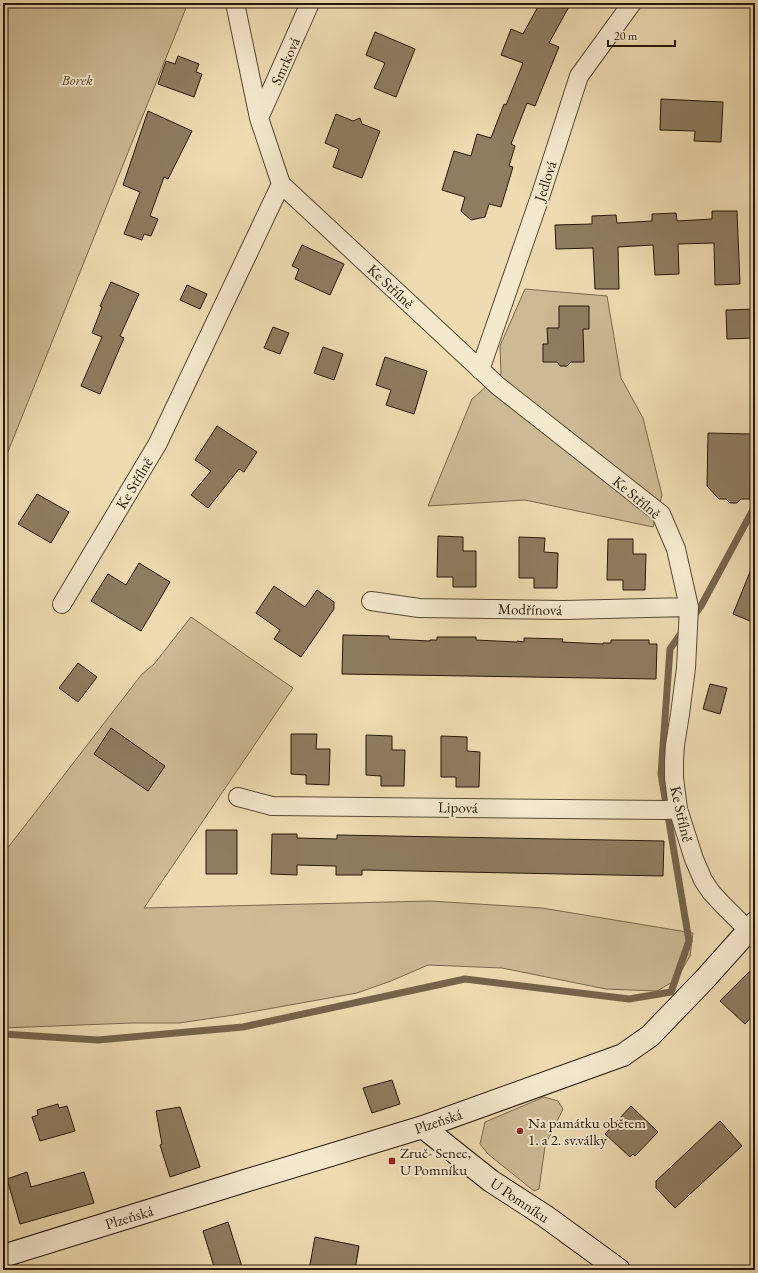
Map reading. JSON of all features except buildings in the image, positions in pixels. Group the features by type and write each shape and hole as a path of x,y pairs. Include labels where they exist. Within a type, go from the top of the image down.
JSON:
{"main road":[{"name":"Plzeňská","path":"3,1256 423,1127 622,1055 650,1036 753,930"},
{"name":"U Pomníku","path":"423,1127 491,1181 545,1216 619,1270"}],"street":[{"name":"Ke Střílně","path":"235,3 259,118 281,184 498,386 661,514 676,550 689,607 686,668 674,746 674,778 678,809 694,859 703,880 723,906 753,930"},
{"name":"Smrková","path":"259,118 310,3"},
{"name":"Jedlová","path":"480,370 541,194 579,76 632,3"},
{"name":"Ke Střílně","path":"62,604 158,443 281,184"},
{"name":"Modřínová","path":"371,601 419,608 564,610 689,607"},
{"name":"Lipová","path":"238,797 272,806 678,809"}],"green space":[{"name":"Borek","path":"3,3 188,3 3,464"},
{"path":"525,289 607,296 621,378 643,418 662,495 653,527 525,500 428,506 472,399 501,374 500,346"},
{"path":"191,617 293,688 144,908 430,901 542,908 693,933 690,956 676,980 657,991 606,989 502,968 428,965 391,981 357,993 234,1015 179,1023 132,1023 3,1028 3,854 142,674 154,664"},
{"path":"544,1097 558,1101 563,1109 545,1146 539,1189 534,1191 488,1154 480,1144 485,1122"}],"waterway":[{"path":"693,617 701,606 755,506"},
{"path":"3,1034 98,1040 243,1027 465,979 629,999 671,992 689,941 661,774 670,649 684,629"}],"place":[{"name":"Na památku obětem 1. a 2. sv.války","path":"520,1131"},
{"name":"Zruč- Senec, U Pomníku","path":"392,1161"}]}
